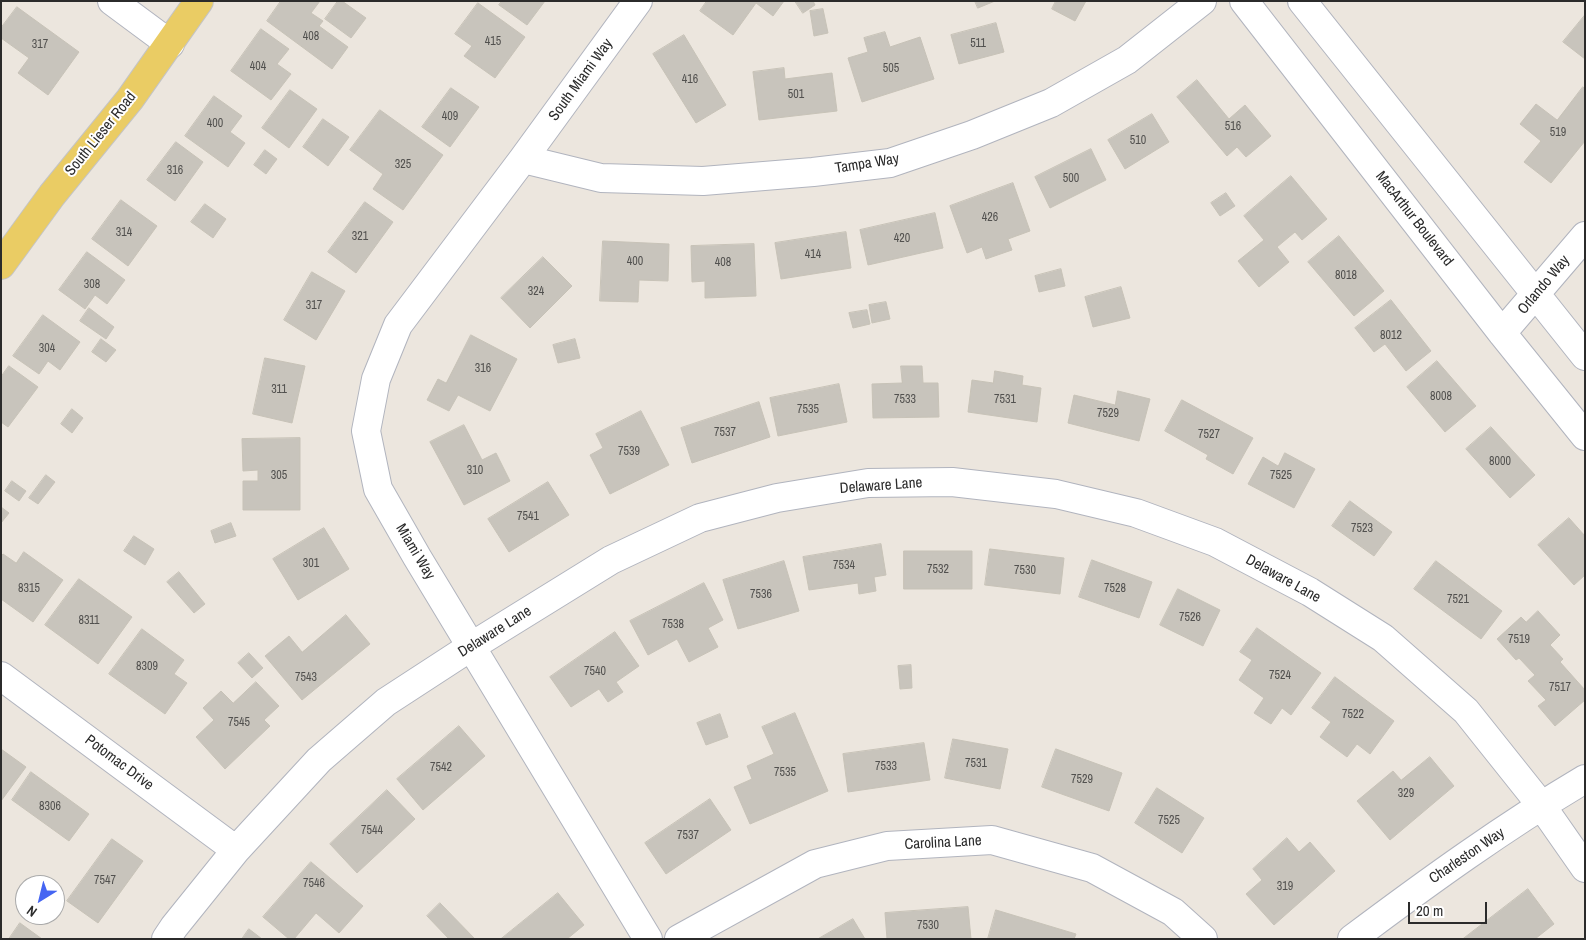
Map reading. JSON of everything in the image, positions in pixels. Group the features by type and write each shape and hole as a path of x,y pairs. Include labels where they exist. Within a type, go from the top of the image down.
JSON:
{"main road":[{"name":"South Lieser Road","path":"1,265 52,195 130,98 199,1"}],"street":[{"path":"112,1 170,44"},
{"name":"South Miami Way","path":"524,159 638,1"},
{"name":"Tampa Way","path":"524,159 601,178 704,181 813,172 890,163 972,135 1051,104 1127,60 1202,1"},
{"name":"MacArthur Boulevard","path":"1244,1 1502,333 1585,436"},
{"path":"1302,1 1585,356"},
{"name":"Miami Way","path":"524,159 398,326 376,379 366,431 378,489 648,939"},
{"name":"Orlando Way","path":"1502,333 1585,236"},
{"name":"Delaware Lane","path":"166,939 236,850 318,760 386,702 472,646 611,560 700,518 778,498 868,484 952,482 1056,494 1136,513 1215,542 1310,592 1383,638 1466,711 1541,805 1585,868"},
{"name":"Potomac Drive","path":"1,676 236,850"},
{"name":"Charleston Way","path":"1352,939 1425,884 1541,805 1585,779"},
{"name":"Carolina Lane","path":"678,939 815,864 887,846 992,840 1092,868 1173,912 1203,939"}],"building":[{"path":"281,1 320,1 311,13 323,21 319,26 348,47 332,69 267,21"},
{"path":"338,1 342,1 366,18 351,38 325,19"},
{"path":"502,1 545,1 527,25 499,5"},
{"path":"707,1 784,1 773,16 756,3 733,35 700,11"},
{"path":"795,1 813,1 815,5 803,13"},
{"path":"975,1 995,1 978,8"},
{"path":"1056,1 1086,1 1075,21 1052,9"},
{"path":"478,3 525,37 495,78 464,56 472,46 455,34"},
{"path":"17,7 79,52 48,95 18,73 29,58 1,38 1,28"},
{"path":"823,9 828,33 814,36 810,11"},
{"path":"1585,15 1585,59 1563,42"},
{"path":"996,23 1004,52 959,64 951,35"},
{"path":"261,29 289,49 277,64 291,74 271,100 231,71"},
{"path":"885,32 890,47 920,37 934,79 862,102 848,58 868,52 864,38"},
{"path":"684,35 726,105 696,123 653,54"},
{"path":"784,68 785,79 832,73 837,111 759,120 753,72"},
{"path":"1197,80 1229,119 1245,105 1271,136 1246,157 1237,147 1227,156 1177,97"},
{"path":"1583,87 1585,89 1585,141 1551,183 1524,162 1541,141 1520,124 1536,104 1557,120"},
{"path":"451,88 479,107 450,147 422,127"},
{"path":"290,90 317,109 289,148 262,128"},
{"path":"214,96 242,116 230,132 245,143 228,167 185,136"},
{"path":"380,110 443,155 403,210 373,189 383,174 350,150"},
{"path":"1152,114 1169,142 1125,169 1108,140"},
{"path":"323,119 349,137 328,166 303,147"},
{"path":"176,142 203,162 175,201 147,180"},
{"path":"1091,149 1106,180 1050,208 1035,177"},
{"path":"265,150 277,159 266,174 254,165"},
{"path":"1291,176 1327,219 1302,240 1295,232 1277,247 1289,262 1259,287 1238,261 1264,240 1244,216"},
{"path":"1013,183 1030,231 1008,239 1012,250 986,259 982,247 967,253 950,206"},
{"path":"1226,193 1235,206 1220,216 1211,203"},
{"path":"121,200 157,226 128,266 92,239"},
{"path":"365,202 393,222 356,273 328,252"},
{"path":"205,204 226,219 213,238 191,222"},
{"path":"935,213 943,248 868,265 860,230"},
{"path":"846,232 851,268 781,279 775,243"},
{"path":"1339,236 1384,291 1354,316 1308,262"},
{"path":"603,241 669,244 668,281 639,280 638,302 600,301"},
{"path":"754,244 756,296 705,298 705,281 692,282 691,246"},
{"path":"87,252 125,280 107,304 95,295 85,309 59,290"},
{"path":"543,257 572,286 530,328 501,298"},
{"path":"1061,269 1065,286 1039,292 1035,276"},
{"path":"312,272 345,291 316,340 284,320"},
{"path":"1121,287 1130,318 1093,327 1085,297"},
{"path":"1391,300 1431,351 1406,371 1385,344 1374,352 1355,328"},
{"path":"886,302 890,319 872,323 869,305"},
{"path":"89,308 114,327 106,339 80,321"},
{"path":"867,310 870,324 853,328 849,313"},
{"path":"43,315 80,342 60,370 48,361 39,374 13,356"},
{"path":"471,335 517,359 490,411 458,395 449,411 427,400 438,379 446,383"},
{"path":"101,339 116,350 106,362 92,352"},
{"path":"575,339 580,358 558,363 553,345"},
{"path":"265,358 305,366 292,423 253,414"},
{"path":"1437,361 1476,406 1445,432 1407,387"},
{"path":"9,366 38,387 8,427 1,422 1,377"},
{"path":"901,366 922,366 923,383 938,383 939,417 873,418 872,384 902,383"},
{"path":"995,371 1023,376 1022,385 1041,388 1037,422 968,412 972,380 993,383"},
{"path":"839,384 847,422 778,436 770,398"},
{"path":"1118,391 1150,399 1139,441 1068,423 1074,395 1115,405"},
{"path":"1182,400 1253,438 1233,474 1206,459 1208,455 1165,431"},
{"path":"759,402 770,437 692,463 681,428"},
{"path":"72,409 83,418 72,433 61,424"},
{"path":"641,411 669,465 610,494 590,455 603,448 596,434"},
{"path":"464,425 482,460 496,453 510,481 464,505 430,442"},
{"path":"1491,427 1535,475 1510,498 1466,449"},
{"path":"300,438 300,510 243,510 243,481 258,481 258,470 243,471 242,439"},
{"path":"1285,453 1315,469 1294,508 1248,484 1263,457 1278,466"},
{"path":"46,475 55,482 38,504 29,498"},
{"path":"12,481 26,491 19,501 5,491"},
{"path":"548,482 569,515 509,552 488,519"},
{"path":"1350,501 1392,532 1374,556 1332,526"},
{"path":"1,507 9,513 1,523"},
{"path":"1569,518 1585,536 1585,575 1574,585 1538,545"},
{"path":"231,523 236,536 215,543 211,531"},
{"path":"324,528 349,569 298,600 273,559"},
{"path":"134,536 154,549 145,565 124,551"},
{"path":"881,544 886,575 874,577 876,591 859,594 858,583 809,590 803,557"},
{"path":"990,549 1064,558 1060,594 985,585"},
{"path":"904,551 972,551 972,589 904,589"},
{"path":"24,552 63,580 33,622 1,599 1,556 3,554 16,563"},
{"path":"1092,560 1152,582 1139,618 1079,597"},
{"path":"784,561 799,611 738,629 723,580"},
{"path":"1436,561 1502,611 1481,639 1414,589"},
{"path":"179,572 205,604 194,613 167,582"},
{"path":"79,579 132,617 98,664 45,625"},
{"path":"704,583 723,620 708,628 718,647 689,662 677,639 648,655 630,621"},
{"path":"1178,589 1220,610 1203,646 1160,625"},
{"path":"1538,611 1560,635 1550,645 1563,659 1560,662 1585,690 1585,700 1555,726 1538,706 1546,700 1528,681 1535,675 1519,658 1516,660 1497,639 1521,617 1526,622"},
{"path":"346,615 370,644 302,700 265,656 289,636 302,652"},
{"path":"1257,628 1321,673 1291,715 1282,708 1271,724 1254,713 1264,698 1239,680 1252,660 1240,652"},
{"path":"142,629 184,660 174,674 187,683 165,714 109,674"},
{"path":"615,632 639,666 616,682 623,692 608,702 599,689 571,707 550,677"},
{"path":"249,653 263,668 252,678 238,663"},
{"path":"911,665 912,688 900,689 898,666"},
{"path":"1335,677 1394,721 1370,754 1357,744 1347,757 1320,737 1331,722 1312,708"},
{"path":"256,682 279,706 264,720 270,726 225,769 196,737 214,720 203,708 221,691 233,703"},
{"path":"795,713 828,791 750,824 734,787 752,779 747,766 774,754 762,727"},
{"path":"720,714 728,737 706,745 697,723"},
{"path":"459,726 485,756 423,810 397,779"},
{"path":"953,739 1008,749 1000,789 945,778"},
{"path":"924,743 930,780 848,792 843,754"},
{"path":"1,749 26,767 1,801"},
{"path":"1056,749 1122,773 1109,811 1042,787"},
{"path":"1430,757 1454,786 1390,840 1357,801 1393,771 1401,780"},
{"path":"31,772 89,814 69,841 12,800"},
{"path":"1157,788 1204,818 1182,853 1135,823"},
{"path":"387,790 415,819 357,873 330,844"},
{"path":"710,799 731,830 666,874 645,843"},
{"path":"1287,838 1299,852 1310,842 1335,871 1274,925 1246,894 1262,880 1253,869"},
{"path":"112,839 143,861 98,923 67,901"},
{"path":"311,862 363,906 339,933 316,913 294,939 289,939 263,917"},
{"path":"1528,889 1554,924 1535,939 1463,939"},
{"path":"558,893 584,925 567,939 501,939"},
{"path":"440,903 475,939 449,939 427,916"},
{"path":"968,907 971,939 887,939 885,913"},
{"path":"996,910 1076,934 1074,939 988,939"},
{"path":"853,919 865,939 818,939"},
{"path":"19,925 23,925 42,939 9,939"},
{"path":"249,929 262,939 242,939"}]}
